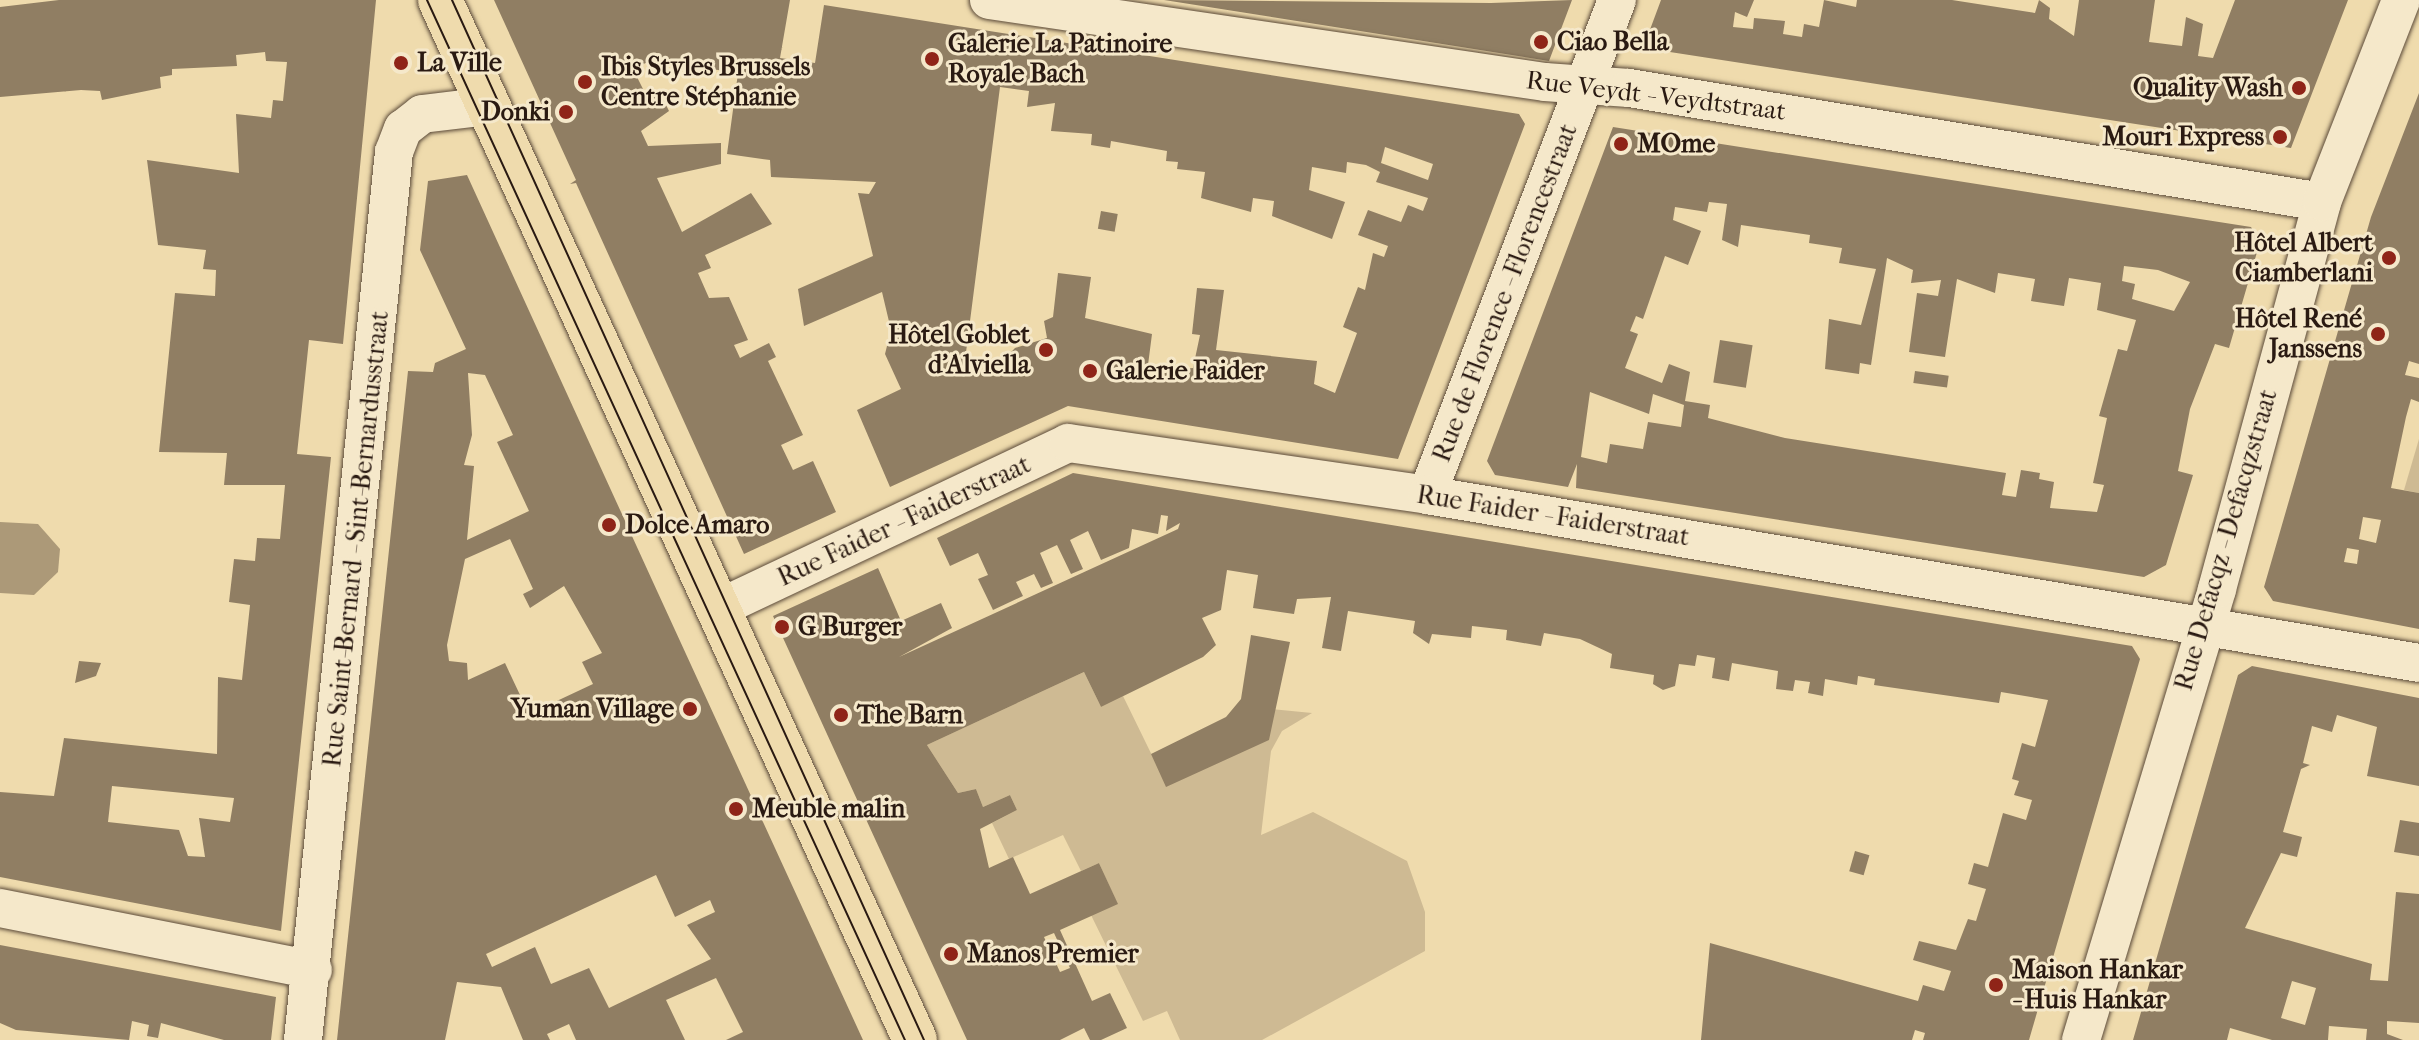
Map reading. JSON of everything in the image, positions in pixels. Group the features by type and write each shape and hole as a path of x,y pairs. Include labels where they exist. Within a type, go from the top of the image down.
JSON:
{"main road":[{"path":"440,0 915,1040"}],"street":[{"name":"Rue Veydt - Veydtstraat","path":"989,0 1585,85 2322,202"},
{"name":"Rue de Florence - Florencestraat","path":"1427,495 1617,0"},
{"name":"Rue Defacqz - Defacqzstraat","path":"2081,1040 2206,625 2322,202 2401,0"},
{"name":"Rue Saint-Bernard - Sint-Bernardusstraat","path":"303,1040 313,970 394,152 403,129 422,114 488,106"},
{"name":"Rue Faider - Faiderstraat","path":"717,609 1068,443 1427,495 2419,663"},
{"path":"0,908 313,970"}],"shaded area":[{"path":"2419,439 2419,493 2404,490"},
{"path":"0,522 38,524 60,549 58,572 34,595 0,593"},
{"path":"1084,672 1101,707 1123,696 1167,786 1271,709 1312,713 1282,731 1271,751 1261,835 1313,812 1407,861 1425,912 1425,951 1262,1040 1180,1040 1167,1011 1143,1021 1091,915 1117,903 1099,863 1081,871 1063,835 1009,859 992,823 1017,810 1010,795 983,807 976,789 958,793 927,745"}],"building":[{"path":"59,0 376,0 343,344 309,340 297,454 331,457 281,931 0,877 0,792 54,796 64,738 217,754 218,677 242,680 250,605 229,602 234,559 255,561 257,538 280,539 285,485 224,485 227,453 159,452 175,293 215,296 216,270 203,269 206,250 158,245 147,160 239,173 236,114 271,118 273,100 283,101 287,62 266,61 265,52 236,55 237,66 172,69 172,75 160,77 161,88 102,100 100,91 81,90 0,97 0,7","holes":["112,786 234,798 230,822 199,818 205,857 188,856 179,830 108,822"]},
{"path":"494,0 790,0 780,58 815,63 824,5 1519,114 1525,124 1398,459 1068,406 890,487 857,410 901,389 885,354 891,330 882,292 804,326 798,289 873,256 858,193 869,194 876,182 771,177 770,160 727,154 738,73 652,60 633,69 647,97 659,91 669,111 641,131 648,146 721,143 721,164 657,178 682,232 751,193 772,224 705,255 711,268 698,273 709,298 729,297 748,340 734,345 740,358 769,343 776,357 768,361 803,435 781,445 793,470 813,461 836,512 744,554 576,183 570,184 576,180","holes":["1000,87 1029,91 1027,107 1055,103 1051,131 1092,134 1091,145 1110,148 1111,141 1167,151 1166,161 1178,162 1177,169 1205,172 1201,198 1251,212 1253,198 1274,201 1272,216 1332,239 1345,202 1309,190 1312,167 1346,173 1347,162 1366,165 1380,172 1376,182 1428,198 1423,211 1408,205 1401,222 1368,210 1358,235 1388,246 1384,257 1373,253 1365,290 1358,287 1343,327 1357,333 1335,393 1314,384 1317,361 1216,350 1224,290 1197,288 1192,334 1200,335 1193,368 1178,369 1148,365 1152,334 1085,318 1091,277 1058,273 1053,317 1044,321 1047,338 1015,348 995,369 981,372 977,362 964,368","1385,147 1433,164 1428,180 1381,163"]},
{"path":"1164,0 1491,3 1572,0 1549,61"},
{"path":"1661,0 1754,0 1747,17 1735,12 1733,27 1753,29 1754,18 1785,21 1783,34 1802,37 1804,24 1819,27 1824,0 1856,7 1857,0 1952,0 2035,13 2039,0 2050,8 2049,19 2074,36 2079,0 2155,0 2149,42 2182,46 2186,17 2203,24 2198,56 2213,58 2235,0 2348,0 2291,148 1657,50 1648,35"},
{"path":"2419,93 2419,364 2409,361 2405,375 2419,378 2419,402 2411,399 2391,488 2419,493 2419,629 2273,601 2264,587 2371,217","holes":["2363,517 2381,520 2376,543 2359,539","2347,548 2359,550 2357,564 2344,562"]},
{"path":"1613,127 2251,227 2260,242 2229,348 2215,344 2190,409 2178,471 2193,475 2166,565 2144,577 1576,488 1577,464 1568,487 1495,475 1487,461","holes":["1709,202 1727,204 1722,240 1738,247 1741,225 1810,235 1809,243 1842,248 1839,263 1876,269 1861,325 1829,319 1825,369 1859,374 1860,363 1871,365 1887,258 1913,270 1911,283 1941,280 1938,296 1917,293 1909,352 1945,357 1957,279 1995,293 1998,273 2035,279 2031,301 2064,306 2069,278 2101,283 2097,310 2136,320 2127,351 2118,349 2099,416 2107,418 2093,483 2104,485 2097,512 2050,508 2054,482 2039,479 2040,473 2021,470 2016,497 2002,495 2006,473 1785,438 1708,418 1710,405 1685,401 1690,372 1669,364 1662,383 1625,368 1638,334 1630,331 1636,316 1643,319 1665,256 1688,265 1701,231 1673,220 1675,207 1707,212","2124,266 2158,270 2190,282 2174,311 2132,299 2135,284 2122,281","1590,392 1649,414 1653,394 1684,405 1681,427 1648,422 1643,449 1610,444 1607,463 1581,457"]},
{"path":"467,175 863,1040 726,1040 743,1032 716,978 666,1000 685,1040 576,1040 569,1024 547,1034 550,1040 523,1040 501,987 457,982 445,1040 337,1040 408,371 433,372 435,363 466,349 420,250 428,181","holes":["468,373 485,375 513,435 497,442 529,511 467,540 474,466 464,465 472,435","510,539 533,589 523,594 530,608 564,586 602,653 582,662 593,684 529,714 505,663 468,680 467,663 449,661 447,645 465,559","656,875 675,917 710,900 715,912 687,925 711,959 609,1008 589,968 551,984 535,947 492,967 486,954"]},
{"path":"1101,211 1118,214 1115,232 1098,229"},
{"path":"1720,340 1753,345 1746,388 1713,382"},
{"path":"1915,371 1949,376 1947,388 1913,383"},
{"path":"1073,473 2132,646 2140,659 2029,1040 1923,1040 1925,1033 1915,1030 1912,1040 1701,1040 1710,943 1918,1001 1923,985 1944,991 1951,971 1913,960 1919,941 1956,950 1968,919 1976,921 1986,889 1968,884 1974,863 1988,867 2003,813 2026,820 2032,800 2014,795 2019,781 2012,779 2022,743 2035,747 2048,700 2001,692 1999,703 1874,685 1875,679 1858,676 1857,685 1825,679 1823,696 1808,693 1810,682 1795,680 1793,691 1776,689 1778,671 1732,663 1729,681 1712,678 1715,658 1697,655 1695,666 1679,664 1675,686 1663,690 1653,684 1654,675 1610,668 1612,654 1580,639 1544,633 1541,646 1506,640 1507,630 1472,626 1471,638 1432,634 1429,644 1413,633 1415,621 1348,611 1341,651 1322,648 1331,597 1297,599 1294,614 1253,608 1258,575 1227,570 1221,610 1202,618 1216,645 1203,657 1101,707 1084,672 927,745 958,793 976,789 983,807 1010,795 1017,810 980,829 989,868 1013,857 1030,894 1099,863 1118,904 1060,930 1092,1001 1110,993 1127,1028 1101,1040 1090,1040 1084,1028 1060,1040 967,1040 773,616 878,568 901,621 941,603 952,628 899,657 1178,529 1180,523 1166,531 1168,516 1161,515 1158,534 1132,529 1129,548 1101,560 1088,531 1070,540 1083,569 1071,574 1057,545 1040,553 1053,583 1041,588 1034,574 1016,582 1023,596 993,610 978,579 988,575 978,553 950,566 937,538","holes":["1054,933 1070,968 1060,972 1044,937"]},
{"path":"1251,635 1290,642 1269,740 1166,787 1151,754 1226,717 1241,699"},
{"path":"79,661 101,663 96,676 75,683"},
{"path":"2252,666 2419,698 2419,786 2367,776 2377,727 2337,715 2332,732 2312,726 2303,763 2310,765 2301,769 2283,832 2302,837 2297,857 2281,853 2245,928 2372,964 2370,980 2388,981 2396,892 2419,894 2419,1023 2387,1021 2387,1034 2403,1040 2366,1040 2367,1029 2329,1026 2328,1040 2272,1040 2230,1028 2227,1040 2133,1040 2238,675","holes":["2292,981 2316,988 2305,1025 2281,1018"]},
{"path":"2400,820 2419,823 2419,856 2394,852"},
{"path":"1855,851 1869,855 1864,875 1849,871"},
{"path":"0,945 276,997 271,1040 224,1040 161,1023 158,1038 147,1036 149,1025 132,1021 129,1040 16,1030 0,1023"}],"tram line":[{"path":"427,0 905,1040"},
{"path":"452,0 924,1040"}],"place":[{"name":"Ciao Bella","path":"1541,42"},
{"name":"Galerie La Patinoire Royale Bach","path":"932,59"},
{"name":"La Ville","path":"401,63"},
{"name":"Ibis Styles Brussels Centre Stéphanie","path":"585,82"},
{"name":"Quality Wash","path":"2299,88"},
{"name":"Donki","path":"566,112"},
{"name":"Mouri Express","path":"2280,137"},
{"name":"MOme","path":"1621,144"},
{"name":"Hôtel Albert Ciamberlani","path":"2389,258"},
{"name":"Hôtel René Janssens","path":"2378,334"},
{"name":"Hôtel Goblet d'Alviella","path":"1046,350"},
{"name":"Galerie Faider","path":"1090,371"},
{"name":"Dolce Amaro","path":"609,525"},
{"name":"G Burger","path":"782,627"},
{"name":"Yuman Village","path":"690,709"},
{"name":"The Barn","path":"841,715"},
{"name":"Meuble malin","path":"736,809"},
{"name":"Manos Premier","path":"951,954"},
{"name":"Maison Hankar - Huis Hankar","path":"1996,985"}]}
